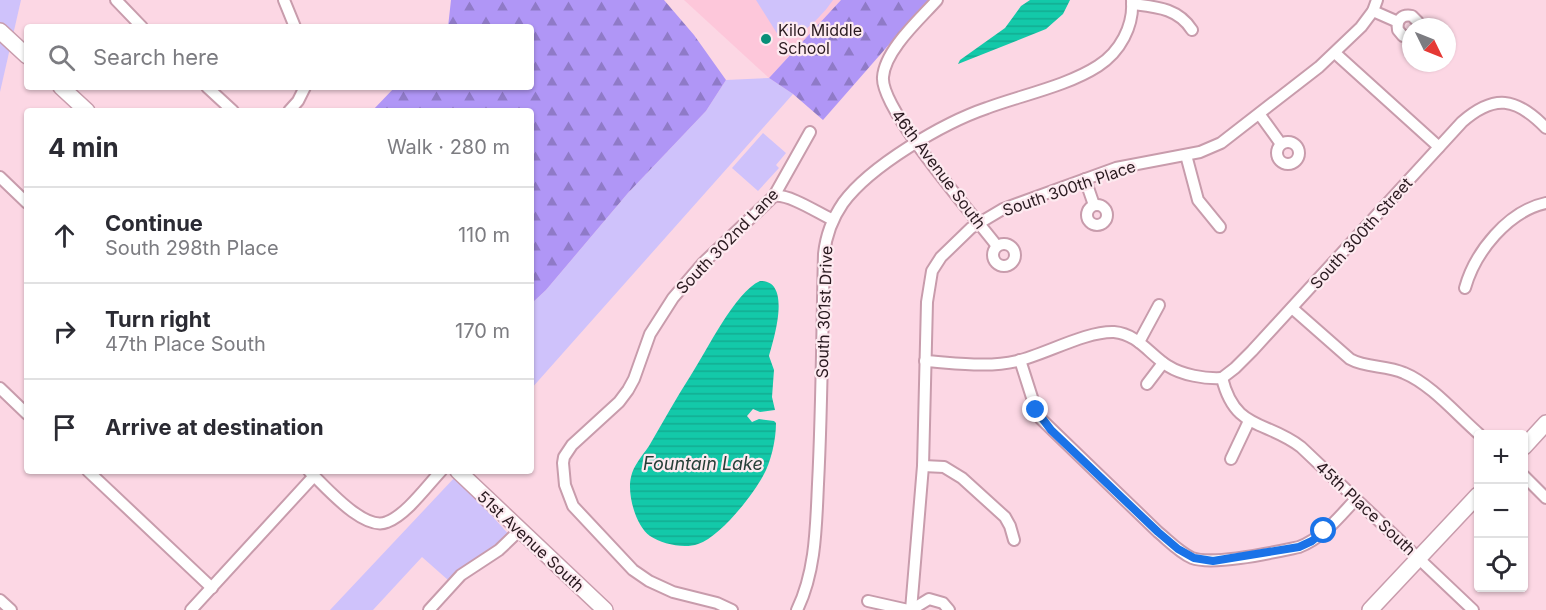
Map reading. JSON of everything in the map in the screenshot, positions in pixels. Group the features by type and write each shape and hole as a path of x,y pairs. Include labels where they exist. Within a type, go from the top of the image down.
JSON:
{"main road":[{"path":"0,31 24,53"},
{"path":"64,90 84,108"},
{"path":"1528,443 1546,423"},
{"name":"51st Avenue South","path":"461,474 601,609"},
{"path":"1370,610 1474,500"}],"street":[{"path":"117,0 139,24"},
{"path":"284,0 294,24"},
{"name":"46th Avenue South","path":"938,0 901,40 891,55 883,78 888,100 916,143 997,246"},
{"path":"1132,2 1173,12 1184,19 1192,30"},
{"name":"South 301st Drive","path":"798,610 806,591 815,538 820,438 824,254 833,220 855,189 916,143 970,114 1077,76 1100,65 1114,53 1123,39 1131,20 1132,2"},
{"path":"1375,5 1398,22"},
{"name":"South 300th Place","path":"910,610 923,466 927,302 933,271 947,250 979,223 1003,209 1135,163 1200,152 1221,143 1260,115 1335,53 1361,27 1375,5"},
{"path":"1402,18 1397,26 1402,35"},
{"path":"1335,53 1439,147"},
{"path":"210,90 230,108"},
{"path":"292,108 304,90"},
{"name":"South 300th Street","path":"1222,378 1240,364 1462,122 1482,106 1490,103 1508,103 1522,109 1546,128"},
{"path":"1260,115 1281,144"},
{"name":"South 302nd Lane","path":"732,610 717,603 673,592 644,578 630,566 583,518 568,498 563,471 564,457 567,451 619,402 632,383 650,334 673,298 703,263 774,196 810,132"},
{"path":"1186,155 1198,200 1220,227"},
{"path":"0,177 24,200"},
{"path":"1085,179 1094,206"},
{"path":"774,196 792,200 833,220"},
{"path":"1465,288 1475,264 1504,227 1520,214 1546,203"},
{"path":"1139,342 1159,305"},
{"path":"1292,308 1350,359 1397,370 1423,384 1474,430"},
{"path":"926,362 996,364 1020,360 1105,333 1120,333 1139,342 1163,363 1179,372 1222,378"},
{"path":"1020,360 1036,410 1051,430 1186,555 1203,560 1222,560 1306,544 1324,531 1356,499"},
{"path":"1147,384 1163,363"},
{"name":"45th Place South","path":"1222,378 1230,401 1238,412 1249,421 1297,444 1419,558 1469,609"},
{"path":"0,388 24,411"},
{"path":"1231,459 1249,421"},
{"path":"923,466 944,467 962,478 1005,517 1014,540"},
{"path":"91,474 212,588"},
{"path":"191,610 312,474 353,512 370,523 379,524 396,518 438,474"},
{"path":"1528,480 1546,498"},
{"path":"429,610 461,575 499,550 520,530"},
{"path":"868,601 910,610 928,599 942,603 949,610"},
{"path":"0,600 10,610"}],"shaded area":[{"path":"0,0 21,0 0,92"},
{"name":"Kilo Middle School","path":"684,0 841,0 769,78"},
{"path":"756,0 833,0 810,26 790,36 778,35"},
{"path":"769,78 793,94 534,386 534,301 628,193 706,111 726,80"},
{"path":"763,133 786,153 776,165 779,168 758,191 732,168"},
{"path":"456,476 512,538 448,580 422,557 373,610 330,610"}],"green space":[{"path":"451,0 664,0 694,35 726,80 706,111 628,193 534,301 534,108 375,108 392,90 534,90 534,24 448,24"},
{"path":"841,0 928,0 823,120 793,94 769,78"}],"water":[{"path":"1030,0 1070,0 1063,14 1046,29 958,64 960,60 1005,28 1021,6"},
{"name":"Fountain Lake","path":"760,281 770,283 776,290 778,300 777,325 769,356 774,370 772,397 775,410 760,412 753,409 747,416 752,422 759,419 776,423 774,444 768,464 758,484 743,504 725,525 707,540 686,546 661,541 650,536 636,517 630,491 632,473 731,310 750,287"}],"place":[{"name":"Kilo Middle School","path":"766,39"}],"route":[{"path":"1036,410 1051,430 1158,532 1186,555 1213,561 1288,549 1312,541 1324,531"}]}
